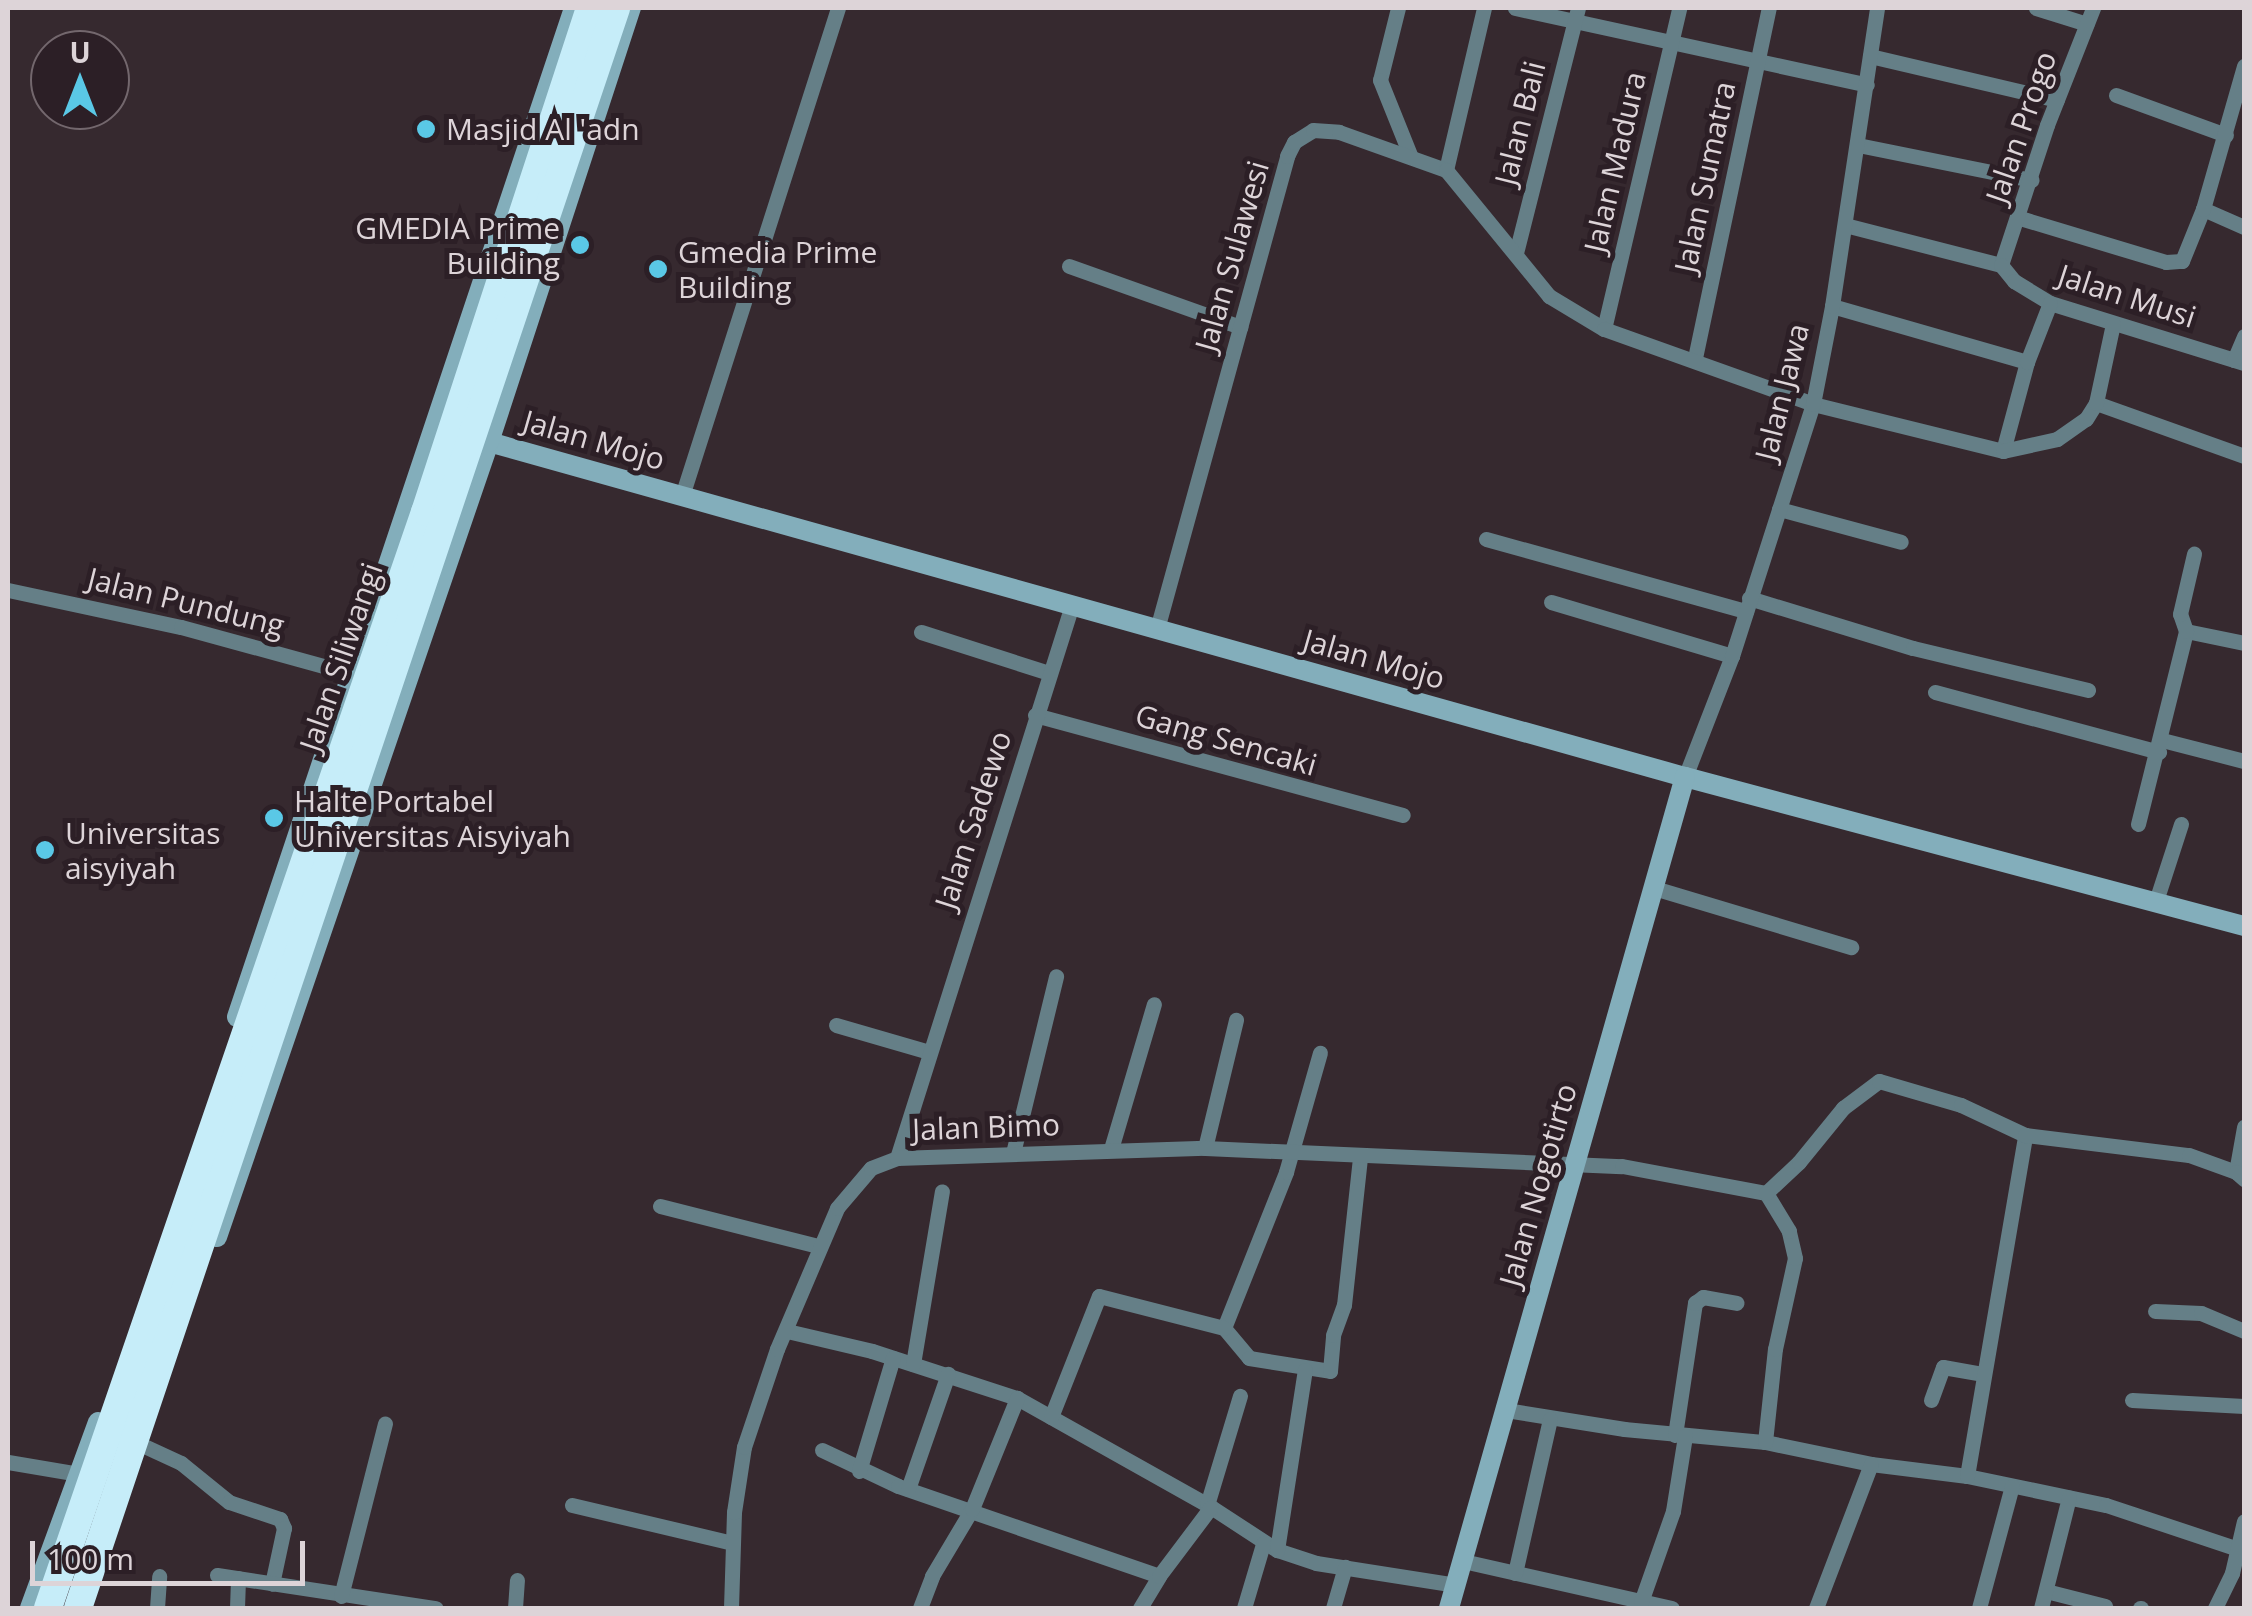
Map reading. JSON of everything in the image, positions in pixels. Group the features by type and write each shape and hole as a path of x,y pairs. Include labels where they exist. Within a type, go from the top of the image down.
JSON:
{"highway":[{"name":"Jalan Siliwangi","path":"48,1608 590,8"},
{"name":"Jalan Siliwangi","path":"78,1608 429,590 616,8"}],"street":[{"path":"30,1608 162,1244 350,673 417,510 574,8"},
{"path":"86,1608 240,1172 429,590 489,442 631,8"},
{"path":"682,496 838,8"},
{"path":"1398,8 1380,80 1412,157"},
{"path":"1446,170 1484,8"},
{"path":"1515,8 1576,14 1671,42 1867,85"},
{"name":"Jalan Madura","path":"1604,329 1679,8"},
{"name":"Jalan Sumatra","path":"1695,358 1770,8"},
{"name":"Jalan Jawa","path":"1685,777 1732,656 1813,404 1832,306 1877,8"},
{"path":"2036,8 2087,24"},
{"name":"Jalan Progo","path":"2001,265 2093,8"},
{"name":"Jalan Bali","path":"1516,253 1576,14"},
{"path":"1870,56 2057,100"},
{"path":"2020,218 2172,264 2185,257 2203,210 2244,66"},
{"path":"2116,96 2226,135"},
{"name":"Jalan Sulawesi","path":"1157,629 1294,142 1313,130 1324,128 1446,170 1549,296 1604,329 1695,358 1813,404 2003,451"},
{"path":"1858,144 2031,180"},
{"path":"2203,210 2244,227"},
{"path":"1844,225 2001,265"},
{"name":"Jalan Musi","path":"2001,265 2014,281 2050,303 2239,361"},
{"path":"1069,266 1240,327"},
{"path":"2050,303 2027,362 2003,451 2057,438 2086,419 2096,403 2113,324"},
{"path":"1832,306 2027,362"},
{"path":"2239,361 2244,336"},
{"path":"2096,403 2244,456"},
{"name":"Jalan Mojo","path":"489,442 1685,777 2243,922"},
{"path":"1779,509 1900,542"},
{"path":"1486,538 2088,690"},
{"path":"2138,824 2186,630 2180,614 2194,554"},
{"name":"Jalan Pundung","path":"8,590 182,627 350,673"},
{"path":"1551,602 1732,656"},
{"name":"Jalan Sadewo","path":"897,1158 1072,605"},
{"path":"2186,630 2244,643"},
{"path":"921,632 1049,673"},
{"path":"1936,692 2160,746 2244,761"},
{"name":"Gang Sencaki","path":"1035,715 1403,815"},
{"name":"Jalan Nogotirto","path":"1449,1608 1685,777"},
{"path":"2156,901 2181,824"},
{"path":"1654,888 1851,947"},
{"path":"1013,1153 1056,976"},
{"path":"1111,1149 1154,1004"},
{"path":"1206,1148 1236,1020"},
{"path":"836,1025 930,1052"},
{"path":"1224,1328 1292,1154 1320,1053"},
{"path":"1765,1442 1768,1387 1795,1258 1789,1231 1766,1192 1799,1162 1843,1108 1879,1081 1961,1105 2026,1135 2189,1155 2240,1175 2244,1127"},
{"path":"1967,1476 1983,1374 2002,1292 2026,1135"},
{"name":"Jalan Bimo","path":"731,1608 733,1543 744,1447 776,1348 787,1331 818,1246 837,1208 871,1168 897,1158 1206,1148 1622,1166 1766,1192"},
{"path":"1051,1418 1099,1296 1224,1328 1248,1358 1330,1371 1333,1334 1344,1305 1360,1156"},
{"path":"913,1364 942,1191"},
{"path":"660,1206 818,1246"},
{"path":"1641,1602 1673,1511 1695,1302 1703,1298 1736,1304"},
{"path":"2155,1311 2201,1313 2244,1330"},
{"path":"787,1331 948,1374 1017,1398 1209,1506 1270,1547 1345,1568 1456,1586"},
{"path":"859,1471 893,1358"},
{"path":"1931,1400 1943,1367 1983,1374"},
{"path":"1244,1608 1270,1547 1305,1370"},
{"path":"908,1489 937,1417 948,1374"},
{"path":"1140,1608 1158,1576 1209,1506 1240,1396"},
{"path":"920,1608 932,1576 972,1508 1017,1398"},
{"path":"2132,1400 2244,1406"},
{"path":"1506,1410 1550,1419 1765,1442 1871,1464 1967,1476 2069,1497 2241,1550"},
{"path":"1514,1573 1550,1419"},
{"path":"341,1596 385,1424"},
{"path":"142,1445 182,1463 228,1502 280,1519 284,1528 272,1584"},
{"path":"822,1450 859,1471 1158,1576"},
{"path":"8,1462 79,1474"},
{"path":"1816,1608 1871,1464"},
{"path":"1979,1608 2012,1486"},
{"path":"2041,1608 2069,1497"},
{"path":"572,1505 733,1543"},
{"path":"2215,1608 2241,1550 2244,1521"},
{"path":"1463,1561 1672,1608"},
{"path":"1334,1608 1345,1568"},
{"path":"217,1575 436,1608"},
{"path":"157,1608 159,1576"},
{"path":"238,1578 238,1608"},
{"path":"515,1608 517,1580"},
{"path":"2046,1591 2105,1606"}],"place":[{"name":"Masjid Al 'adn","path":"426,129"},
{"name":"GMEDIA Prime Building","path":"580,245"},
{"name":"Gmedia Prime Building","path":"658,269"},
{"name":"Halte Portabel Universitas Aisyiyah","path":"274,818"},
{"name":"Universitas aisyiyah","path":"45,850"}]}
